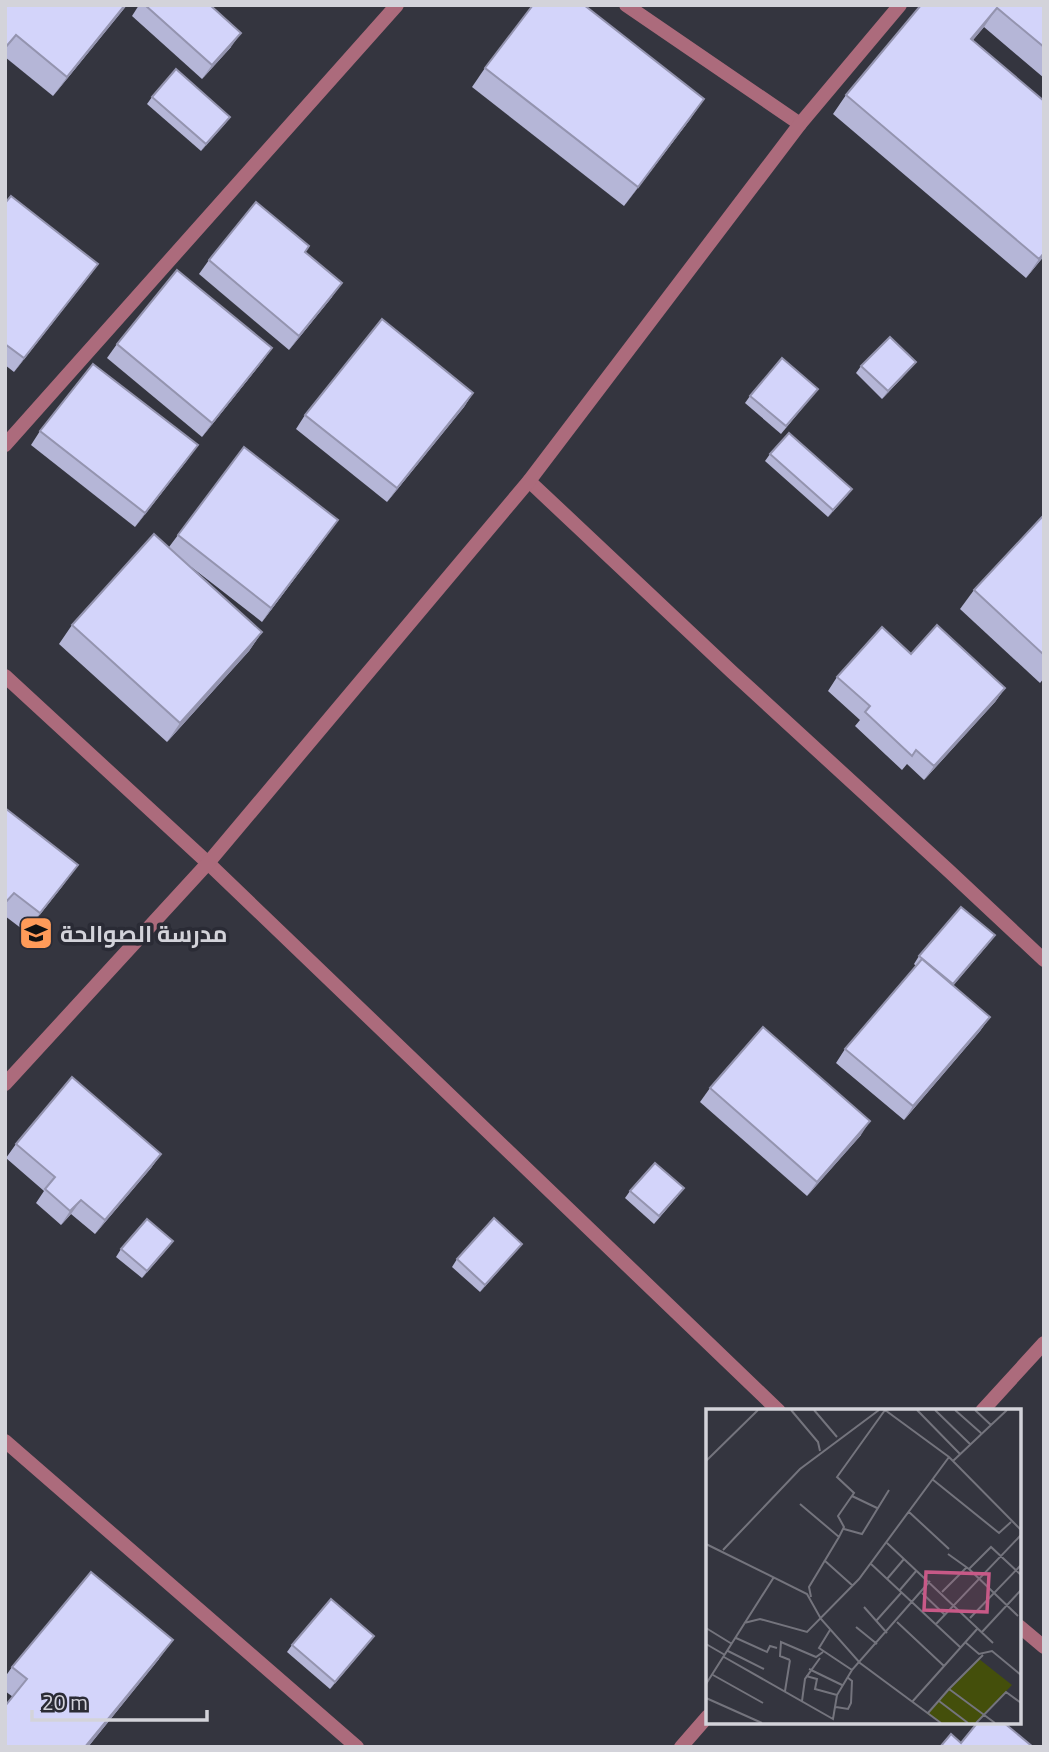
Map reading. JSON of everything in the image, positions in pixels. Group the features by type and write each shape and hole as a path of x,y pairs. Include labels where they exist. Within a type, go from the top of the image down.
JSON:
{"street":[{"path":"5,445 397,5"},
{"path":"626,5 800,124"},
{"path":"5,1084 208,863 529,481 800,124 900,5"},
{"path":"529,481 732,673 1044,960"},
{"path":"5,676 208,863 777,1409"},
{"path":"984,1409 1044,1343"},
{"path":"5,1441 357,1747"},
{"path":"1021,1628 1044,1647"},
{"path":"681,1747 706,1718"}],"building":[{"path":"5,5 125,5 67,77 16,35 5,48"},
{"path":"145,5 210,5 241,33 212,65"},
{"path":"533,5 584,5 704,99 638,187 485,68"},
{"path":"921,5 1044,5 1044,47 997,8 971,39 1044,101 1044,253 1039,259 846,95"},
{"path":"176,69 230,117 206,144 152,97"},
{"path":"11,196 98,264 24,358 5,344 5,203"},
{"path":"256,202 309,246 305,252 342,283 299,336 209,260"},
{"path":"177,270 272,348 212,423 117,344"},
{"path":"382,319 473,393 397,488 305,415"},
{"path":"890,337 916,362 888,391 861,366"},
{"path":"782,358 818,389 786,426 750,396"},
{"path":"93,364 198,445 145,513 40,431"},
{"path":"789,433 852,489 833,510 770,454"},
{"path":"244,447 338,520 271,608 178,535"},
{"path":"1042,517 1044,518 1044,655 974,590"},
{"path":"154,534 262,632 180,723 72,625"},
{"path":"937,625 1005,688 934,766 916,750 912,756 865,712 870,706 837,677 882,627 911,654"},
{"path":"5,808 78,865 40,913 14,893 5,903"},
{"path":"961,907 995,935 953,984 919,956"},
{"path":"922,959 990,1017 913,1106 845,1049"},
{"path":"763,1027 870,1121 817,1182 710,1088"},
{"path":"72,1077 161,1154 105,1220 81,1200 70,1211 45,1189 55,1177 16,1144"},
{"path":"655,1163 684,1188 659,1216 630,1191"},
{"path":"494,1218 522,1244 485,1285 457,1259"},
{"path":"147,1219 173,1241 147,1271 121,1249"},
{"path":"91,1572 173,1640 85,1747 6,1747 5,1706 27,1679 12,1667"},
{"path":"331,1599 374,1636 335,1682 292,1645"},
{"path":"976,1724 1005,1724 1033,1747 940,1747 951,1734 961,1743"}],"place":[{"name":"مدرسة الصوالحة","path":"36,933"}]}
